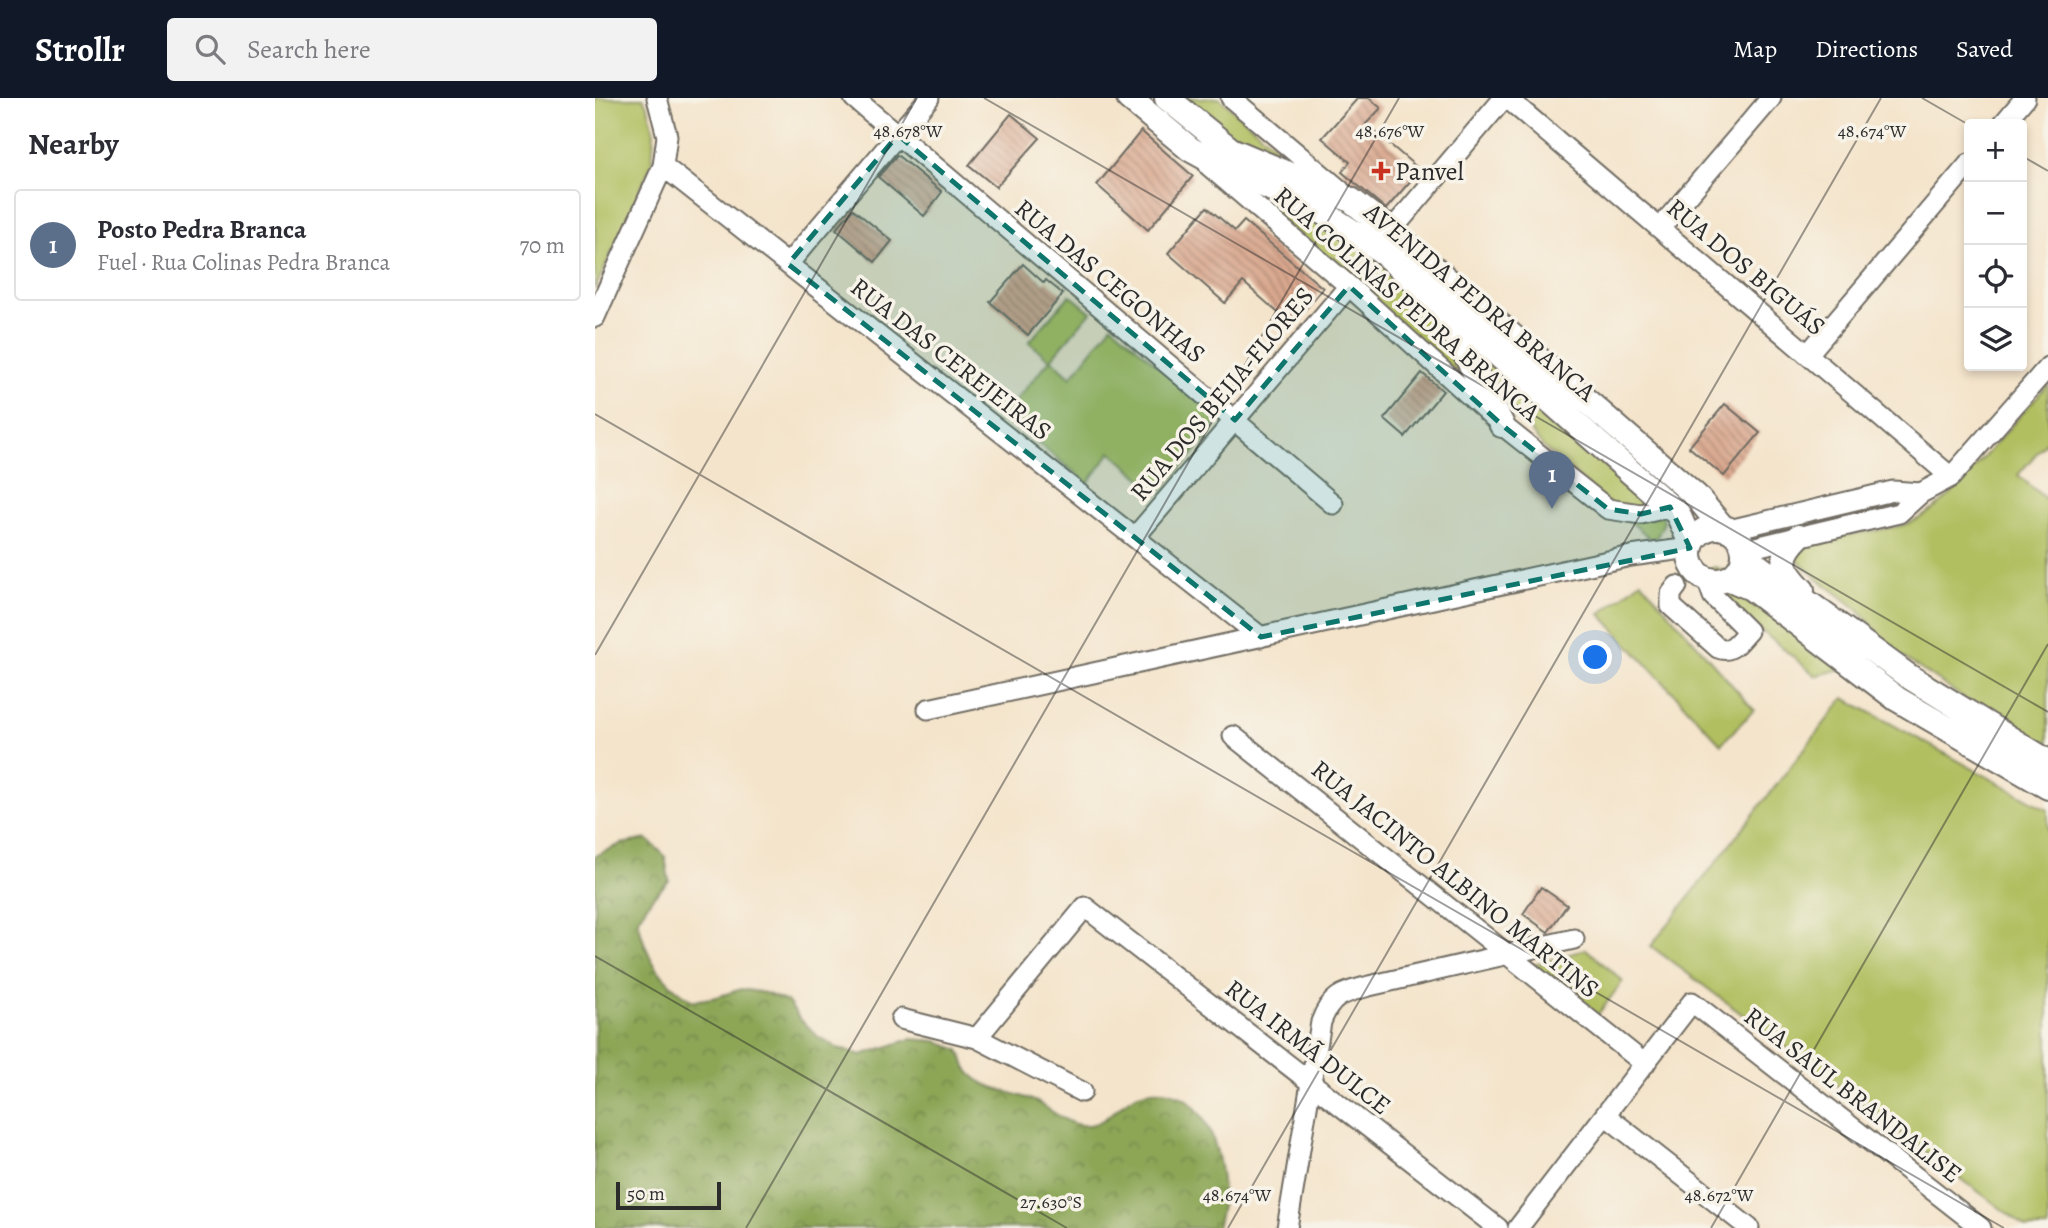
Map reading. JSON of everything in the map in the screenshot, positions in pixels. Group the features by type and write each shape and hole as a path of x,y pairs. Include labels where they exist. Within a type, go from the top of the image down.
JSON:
{"main road":[{"name":"AVENIDA PEDRA BRANCA","path":"1129,98 1190,149 1321,211 1380,250 1678,514 1691,546"},
{"name":"AVENIDA PEDRA BRANCA","path":"1167,98 1231,150 1351,200 1391,231 1696,496 1735,541 1834,624 1949,703 2048,762"},
{"path":"1439,301 1501,425"},
{"path":"1719,579 1738,572 1735,541 1710,528 1696,537 1691,546 1694,569 1719,579 1751,588 1897,699 2048,787"},
{"path":"1798,537 1787,548 1784,561 1786,571 1834,624"}],"street":[{"path":"595,317 663,166 667,136 657,98"},
{"name":"RUA DAS CEGONHAS","path":"854,98 1333,503"},
{"path":"788,264 929,98"},
{"name":"AVENIDA PEDRA BRANCA","path":"1231,98 1351,200"},
{"path":"1391,231 1506,98"},
{"name":"RUA DOS BIGUÁS","path":"1506,98 1951,477"},
{"path":"1660,229 1771,98"},
{"path":"2007,119 2025,98"},
{"name":"RUA COLINAS PEDRA BRANCA","path":"1190,149 1349,286 1501,425 1608,509 1641,514 1670,507"},
{"name":"RUA DAS CEREJEIRAS","path":"663,166 1261,637"},
{"path":"1808,354 1964,170"},
{"name":"RUA DOS BEIJA-FLORES","path":"1135,537 1349,286"},
{"path":"1735,541 1798,537 1899,513 1921,493 1951,477 2048,367"},
{"path":"1735,541 1893,491 1921,493"},
{"path":"928,709 1631,556 1691,546"},
{"path":"1677,586 1671,594 1671,606 1718,648 1730,649 1748,631 1713,596 1719,579"},
{"name":"RUA JACINTO ALBINO MARTINS","path":"1233,736 1645,1064"},
{"name":"RUA IRMÃ DULCE","path":"977,1038 1086,907 1498,1228"},
{"path":"1287,1228 1321,1022 1331,1002 1339,995 1369,986 1573,939"},
{"name":"RUA SAUL BRANDALISE","path":"1645,1064 1692,1002 1981,1228"},
{"path":"901,1019 977,1038 1082,1092"},
{"path":"1518,1228 1645,1064"},
{"path":"1605,1115 1749,1228"}],"highlighted area":[{"path":"898,135 1235,420 1349,286 1502,425 1608,509 1641,514 1670,507 1690,548 1261,637 788,264"}],"green space":[{"path":"595,98 643,98 654,132 652,163 595,289"},
{"path":"1180,98 1219,98 1305,172 1220,132"},
{"path":"1249,193 1282,202 1324,221 1424,296 1474,388"},
{"path":"1070,295 1091,312 1051,359 1071,377 1112,325 1213,414 1216,423 1209,436 1158,493 1111,452 1088,483 1003,415 1050,360 1029,342"},
{"path":"1481,354 1544,405 1556,426 1580,448 1604,464 1661,511 1664,522 1657,537 1651,539 1544,448 1529,429 1508,413 1485,374"},
{"path":"2048,384 2048,440 2018,475 2048,501 2048,750 1974,705 1882,643 1866,618 1795,557 1804,548 1817,542 1903,525 1926,514 1961,484"},
{"path":"1715,567 1726,571 1844,668 1816,676 1697,577 1698,571"},
{"path":"1641,581 1754,710 1721,744 1600,614"},
{"path":"1844,698 2048,810 2048,1228 2027,1228 1651,946"},
{"path":"647,839 665,856 669,881 652,898 638,919 641,933 656,967 681,993 693,1001 741,989 765,993 788,1002 817,1036 838,1048 861,1055 911,1039 936,1041 959,1050 969,1072 978,1080 1039,1103 1076,1124 1091,1125 1100,1122 1128,1100 1145,1092 1165,1091 1182,1097 1206,1123 1219,1159 1223,1196 1217,1228 595,1228 595,856 621,844"},
{"path":"1586,949 1623,981 1593,1021 1528,967"}],"building":[{"name":"Panvel","path":"1358,98 1369,98 1381,108 1366,124 1420,170 1386,209 1342,172 1350,162 1322,138"},
{"path":"1011,114 1040,138 996,187 969,165"},
{"path":"1141,131 1193,176 1148,230 1097,185"},
{"path":"897,155 942,192 924,216 878,177"},
{"path":"1207,207 1235,231 1244,221 1323,288 1292,325 1243,282 1225,303 1168,253"},
{"path":"853,209 892,241 875,262 836,229"},
{"path":"1023,264 1044,283 1046,280 1063,294 1028,335 990,302"},
{"path":"1422,373 1443,391 1405,437 1384,419"},
{"path":"1725,404 1760,433 1724,476 1689,447"},
{"path":"1541,887 1567,905 1548,932 1523,914"}],"place":[{"name":"Panvel","path":"1381,171"},
{"name":"Posto Pedra Branca","path":"1552,509"}]}
